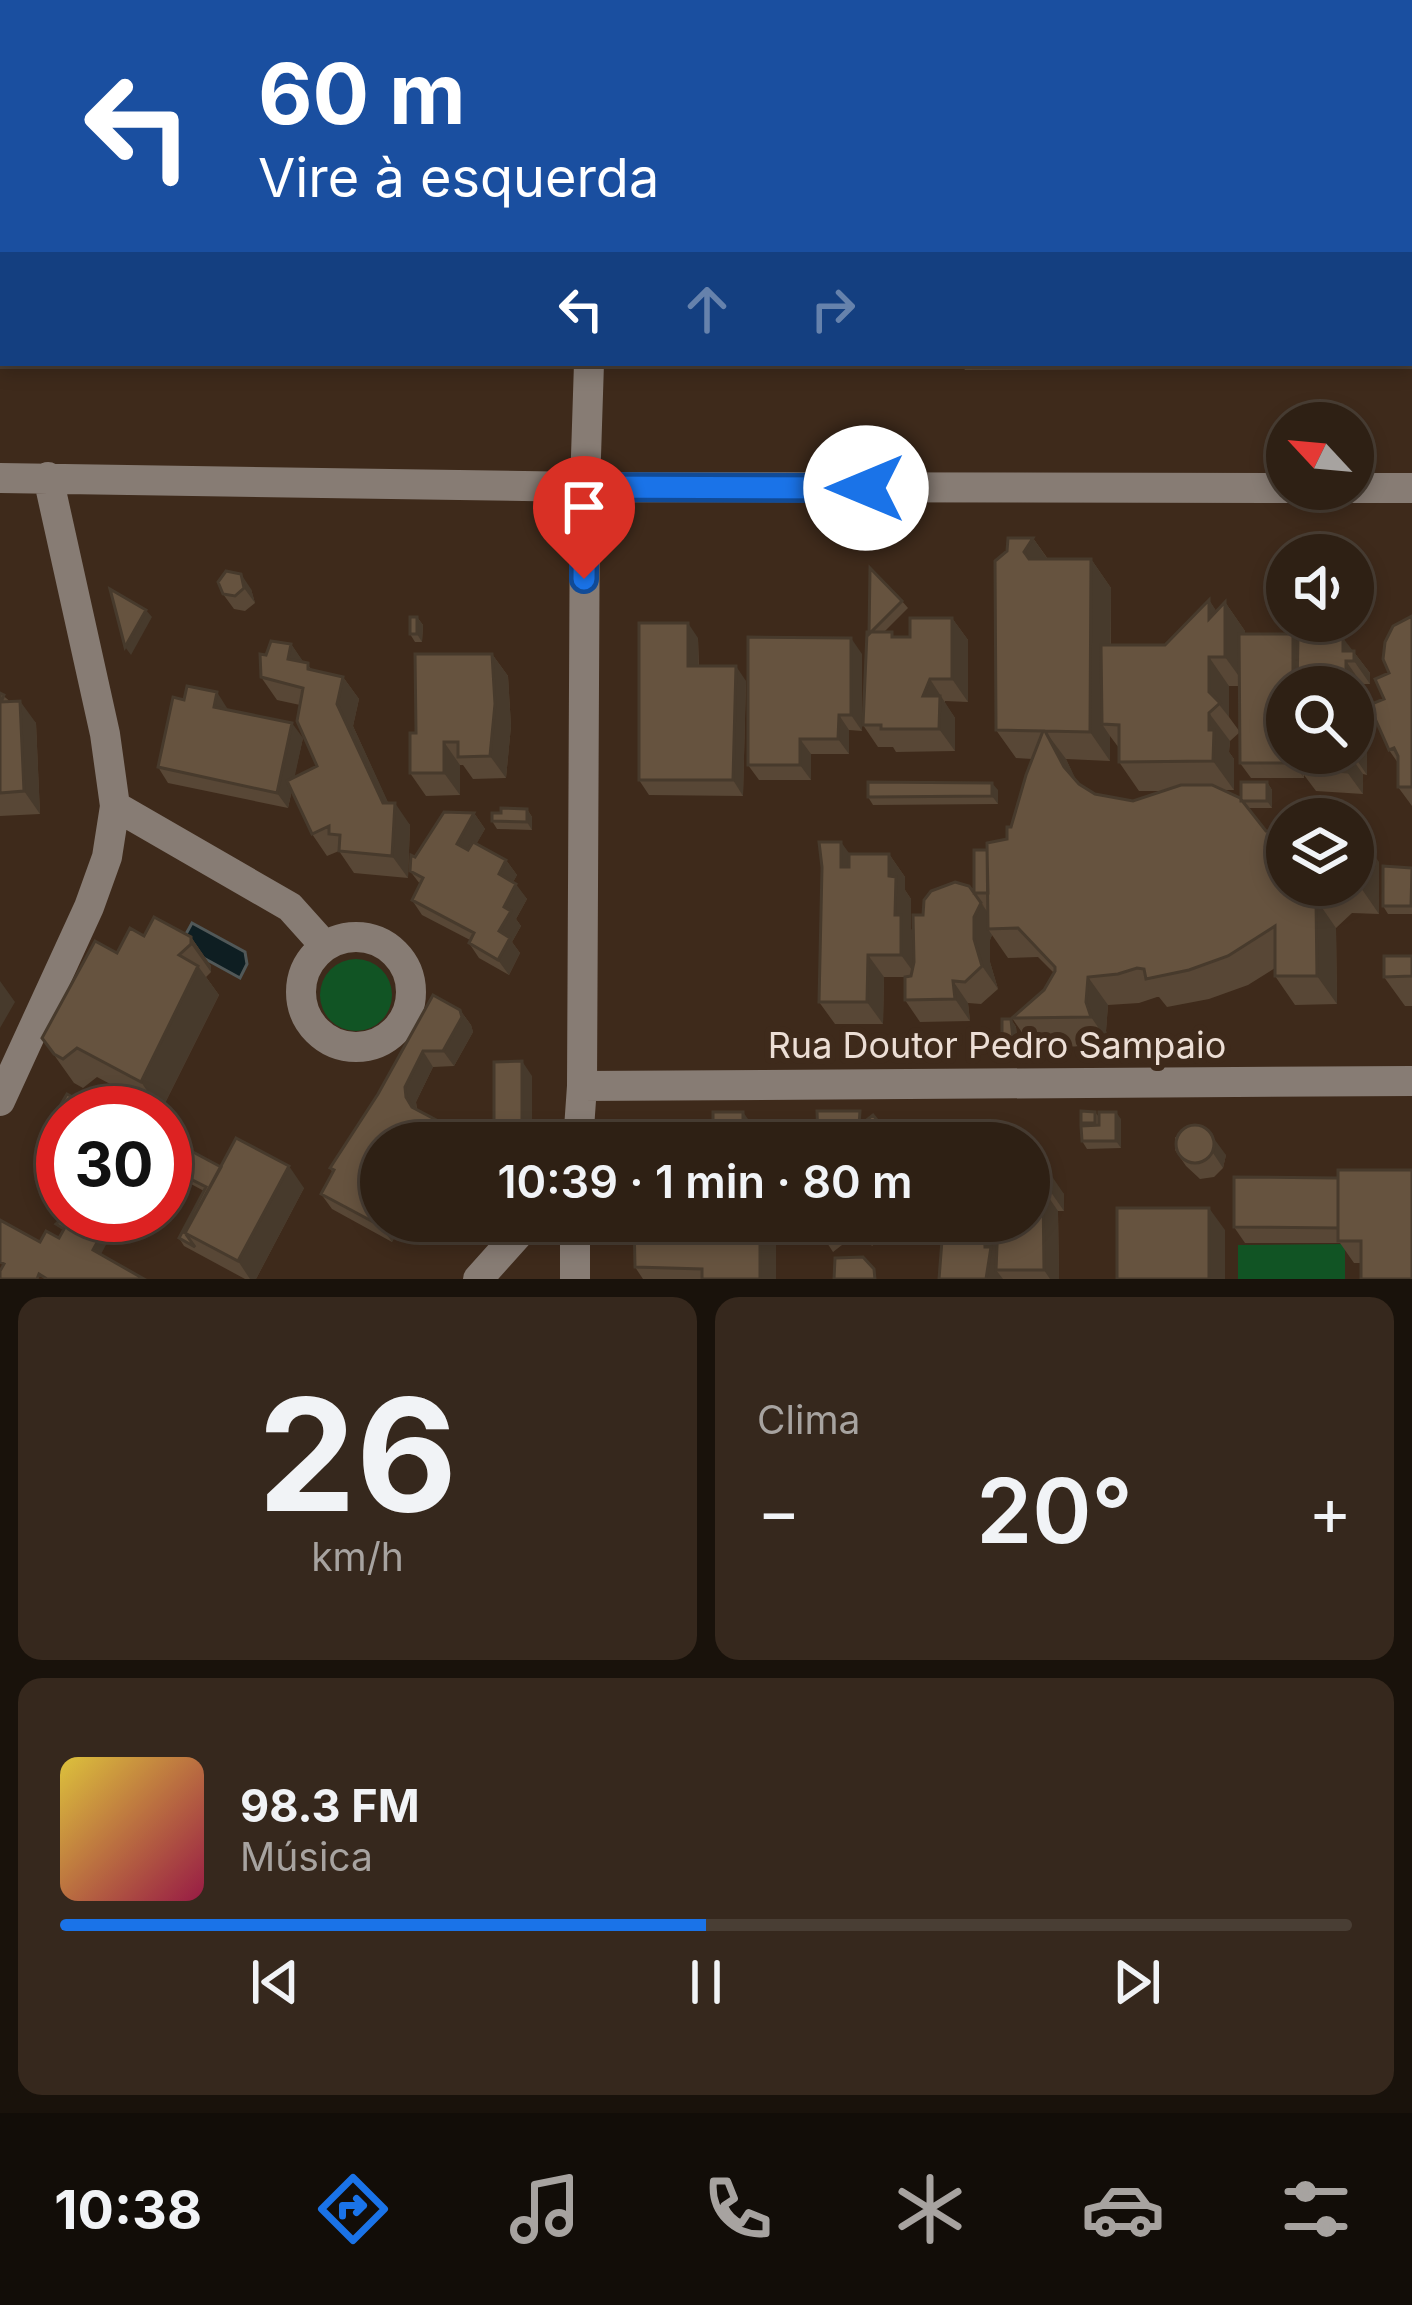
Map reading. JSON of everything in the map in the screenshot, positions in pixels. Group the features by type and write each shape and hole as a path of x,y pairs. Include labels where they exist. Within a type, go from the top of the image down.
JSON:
{"street":[{"path":"579,1122 589,366"},
{"path":"0,1100 89,907 107,857 115,806 105,734 48,477"},
{"path":"0,478 585,487 1266,488"},
{"path":"1374,488 1412,488"},
{"path":"115,806 290,907 325,946"},
{"name":"Rua Doutor Pedro Sampaio","path":"582,1086 1412,1081"},
{"path":"478,1279 511,1242"},
{"path":"575,1242 575,1279"}],"green space":[{"path":"356,959 381,970 392,995 381,1020 356,1031 331,1020 320,995 331,970"},
{"path":"1345,1244 1345,1279 1238,1279 1238,1245"}],"shaded area":[{"path":"192,923 245,952 247,964 240,978 180,945"}],"building":[{"path":"1008,538 1033,538 1024,552 1029,559 1091,559 1090,732 1045,731 1064,767 1095,794 1133,801 1181,785 1212,785 1240,798 1266,831 1266,906 1316,906 1317,976 1275,976 1275,926 1228,956 1189,970 1146,979 1144,969 1137,968 1088,977 1086,1002 1091,1017 1012,1018 1044,990 1055,967 1018,928 988,929 987,843 1007,839 1007,827 1011,827 1043,731 996,730 995,561 1007,551"},
{"path":"870,568 902,601 869,634"},
{"path":"226,571 241,574 244,588 235,596 223,594 218,582"},
{"path":"110,589 146,610 125,647"},
{"path":"1209,600 1209,619 1225,602 1225,657 1209,657 1209,692 1220,703 1209,713 1213,761 1119,762 1119,725 1102,724 1101,645 1165,645"},
{"path":"1412,616 1412,787 1398,787 1398,756 1394,748 1389,750 1374,716 1374,703 1384,699 1375,679 1389,673 1383,659 1393,626"},
{"path":"410,617 417,617 417,634 410,634"},
{"path":"910,618 952,618 952,679 930,679 923,696 940,696 939,729 863,725 867,632 910,637"},
{"path":"639,623 688,623 688,666 736,666 733,780 639,780"},
{"path":"1239,634 1266,634 1266,642 1293,642 1293,666 1266,666 1266,763 1240,763"},
{"path":"748,637 851,638 851,715 839,715 838,739 800,739 800,765 748,765"},
{"path":"271,641 291,644 288,659 308,663 308,669 343,677 337,704 383,803 395,803 392,856 339,851 340,835 329,834 329,826 312,834 287,781 317,766 297,721 303,688 261,677 260,654 266,655"},
{"path":"1298,642 1343,642 1343,651 1354,651 1354,661 1346,661 1346,666 1297,666"},
{"path":"415,654 492,654 495,704 490,756 458,757 458,742 444,742 444,773 410,773 410,733 416,733"},
{"path":"187,686 217,692 214,707 292,723 277,793 158,767 173,697 184,700"},
{"path":"0,693 4,695 1,702 20,701 24,791 0,793"},
{"path":"868,782 992,783 992,796 868,797"},
{"path":"1241,782 1267,782 1266,801 1241,801"},
{"path":"501,808 527,809 527,822 492,821 492,813 501,813"},
{"path":"444,812 474,813 457,844 468,850 473,842 506,860 499,874 516,884 504,907 511,911 499,931 510,938 498,960 469,943 474,933 412,900 423,878 410,871 411,855 415,857"},
{"path":"819,842 841,842 841,867 849,867 849,854 889,854 889,876 896,877 901,955 868,955 867,1002 819,1002"},
{"path":"974,850 987,850 988,893 974,893"},
{"path":"1383,866 1412,868 1411,906 1383,906"},
{"path":"955,882 969,886 981,903 974,917 974,939 982,966 965,982 953,981 955,999 905,1000 905,977 911,976 914,962 913,915 923,915 924,900 931,891"},
{"path":"154,917 191,937 191,944 179,955 198,966 141,1082 77,1048 63,1059 54,1054 42,1038 95,941 117,953 130,928 144,936"},
{"path":"1384,956 1412,956 1412,976 1384,977"},
{"path":"433,995 460,1010 462,1017 443,1051 423,1051 405,1087 412,1107 440,1122 360,1122 360,1215 321,1194 334,1170 330,1168"},
{"path":"1002,1019 1011,1019 1013,1039 1002,1039"},
{"path":"522,1061 522,1122 494,1122 494,1062"},
{"path":"817,1111 860,1111 859,1122 817,1122"},
{"path":"1081,1111 1095,1112 1095,1123 1081,1123"},
{"path":"713,1112 743,1112 743,1122 713,1122"},
{"path":"1099,1112 1116,1112 1116,1141 1082,1141 1081,1126 1099,1125"},
{"path":"1195,1125 1209,1130 1214,1144 1209,1158 1195,1163 1181,1158 1176,1144 1181,1130"},
{"path":"236,1138 289,1166 238,1261 192,1237 192,1220"},
{"path":"192,1151 221,1167 192,1220 206,1187 192,1180"},
{"path":"1338,1170 1412,1170 1412,1279 1361,1279 1361,1241 1338,1241"},
{"path":"1234,1177 1338,1178 1338,1228 1234,1227"},
{"path":"1117,1208 1209,1208 1209,1279 1117,1279"},
{"path":"0,1220 36,1242 97,1242 93,1250 144,1279 47,1279 39,1274 37,1279 0,1279 4,1264 0,1262"},
{"path":"634,1242 760,1242 760,1279 702,1279 702,1269 635,1267"},
{"path":"942,1242 985,1242 985,1247 991,1247 986,1279 939,1279"},
{"path":"997,1242 1044,1242 1044,1270 996,1270"},
{"path":"863,1257 874,1269 875,1279 834,1279 835,1258"}],"route":[{"path":"584,579 585,487 866,488"}]}
